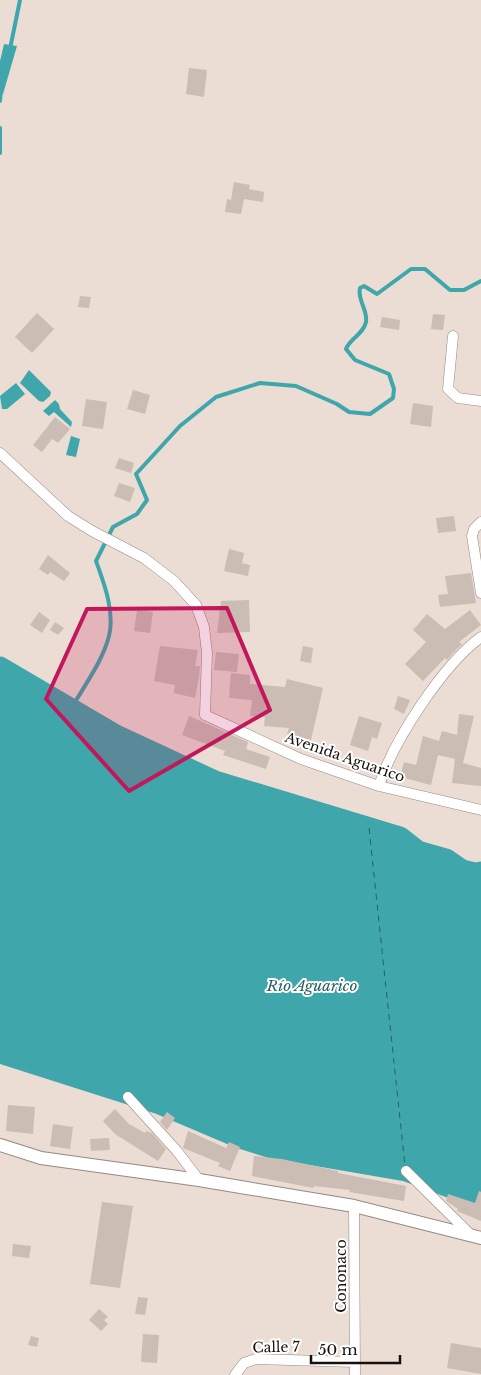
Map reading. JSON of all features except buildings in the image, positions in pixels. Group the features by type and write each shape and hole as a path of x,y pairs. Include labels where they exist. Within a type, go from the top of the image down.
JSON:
{"street":[{"path":"453,336 448,389 458,398 481,402"},
{"name":"Avenida Aguarico","path":"0,453 68,516 144,558 174,581 196,605 204,627 207,653 205,715 301,759 379,786 481,810"},
{"path":"481,522 474,529 472,536 481,593"},
{"path":"379,786 387,761 427,698 455,662 481,637"},
{"path":"128,1097 177,1151 199,1180"},
{"path":"0,1145 41,1158 199,1180 354,1206 475,1236"},
{"path":"406,1172 475,1236"},
{"name":"Cononaco","path":"354,1206 355,1375"},
{"name":"Calle 7","path":"235,1375 244,1363 256,1359 355,1362"}],"highlighted area":[{"path":"227,608 270,710 129,791 46,699 87,609"}],"water":[{"path":"4,44 17,46 3,94 0,94 0,61"},
{"path":"29,370 51,392 50,396 43,402 39,401 20,383"},
{"path":"16,383 25,394 7,409 2,409 0,396"},
{"path":"55,400 59,404 60,409 72,422 71,427 54,412 49,416 43,411"},
{"path":"71,436 80,439 76,457 66,455"},
{"name":"Río Aguarico","path":"0,667 116,735 215,780 400,837 418,851 446,859 462,870 475,873 481,872 481,1199 406,1171 272,1148 240,1138 160,1104 0,1053"}],"waterway":[{"path":"10,49 20,0"},
{"path":"0,101 1,90"},
{"path":"0,128 0,153"},
{"path":"70,711 97,665 109,636 110,608 96,561 113,527 137,514 147,500 136,474 180,426 216,397 260,383 296,386 337,404 349,412 370,414 393,398 394,389 389,374 355,360 346,349 362,330 366,322 359,292 360,288 364,286 377,294 411,269 425,269 450,290 464,290 481,281"},
{"path":"0,667 116,735 215,781 400,837 418,851 446,859 462,870 475,873 481,872"},
{"path":"0,1053 160,1104 240,1138 272,1148 406,1171 481,1199"}],"ferry route":[{"path":"369,828 405,1166"}]}
